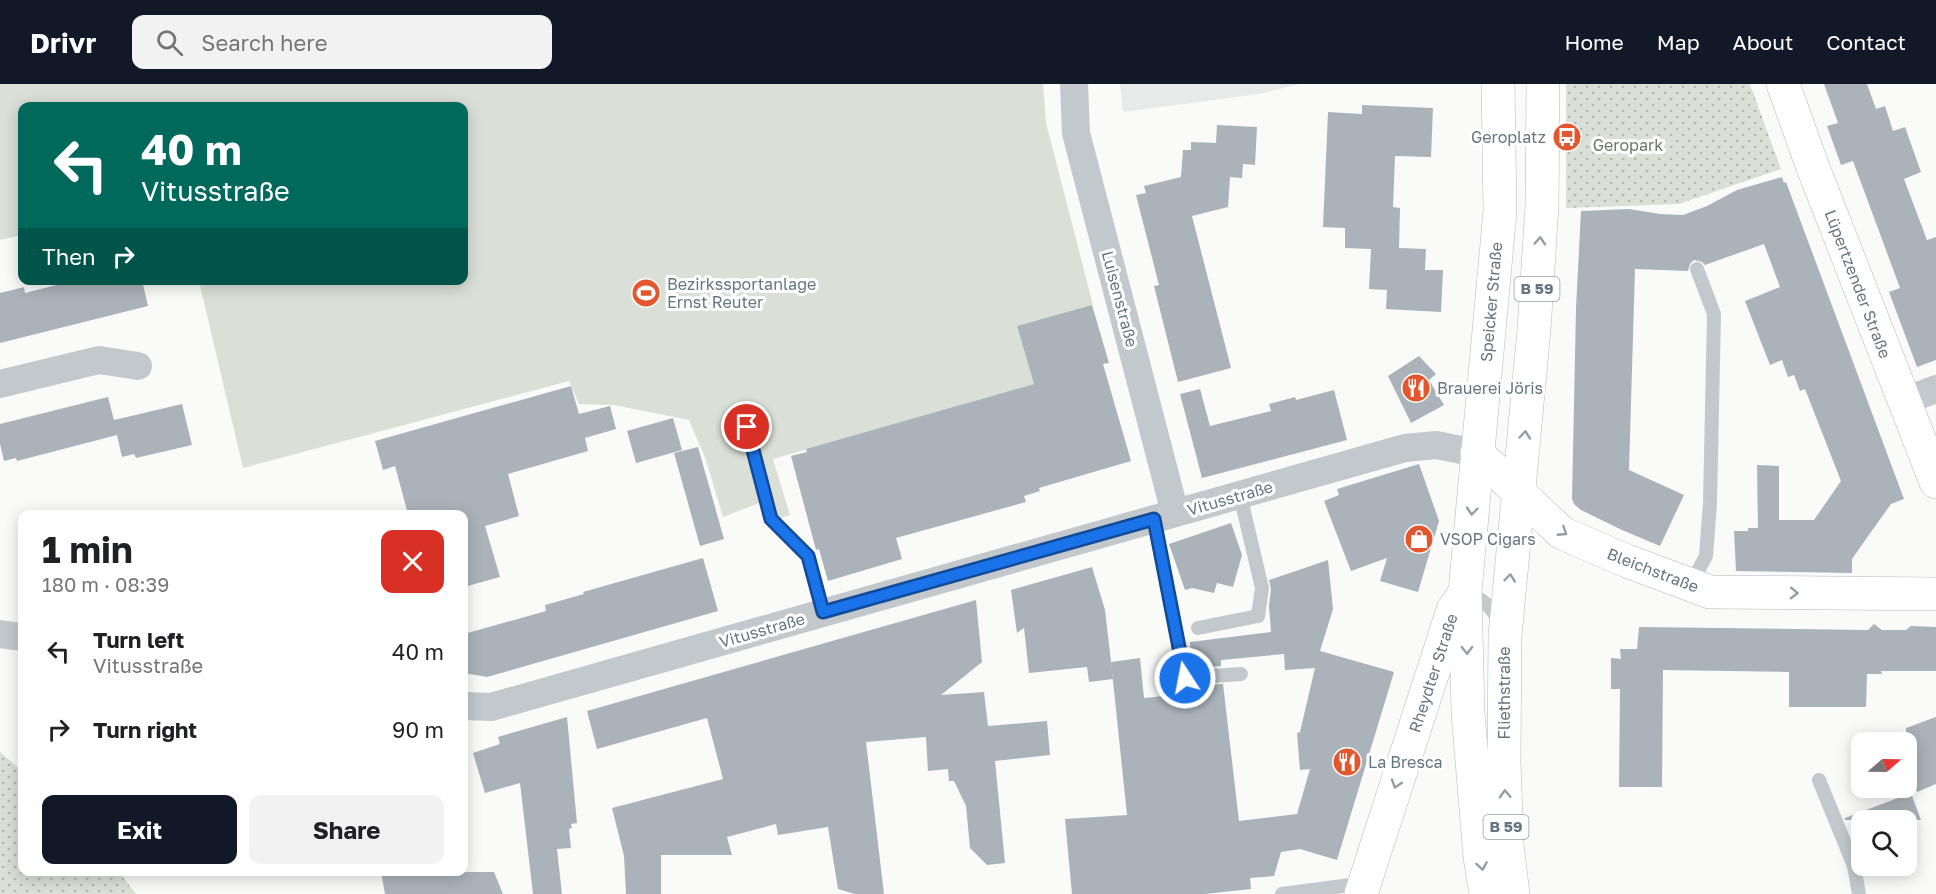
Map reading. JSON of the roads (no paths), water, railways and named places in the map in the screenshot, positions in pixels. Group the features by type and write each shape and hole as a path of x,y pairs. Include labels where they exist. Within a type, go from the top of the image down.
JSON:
{"main road":[{"name":"Speicker Straße","path":"1465,592 1500,211 1498,84"},
{"name":"B 59","path":"1520,493 1542,205 1543,84"},
{"name":"Lüpertzender Straße","path":"1783,84 1812,165 1936,482"},
{"name":"Bleichstraße","path":"1478,453 1562,533 1690,586 1710,592 1936,594"},
{"name":"Fliethstraße","path":"1513,894 1507,845 1504,760 1505,636 1520,493"},
{"name":"Fliethstraße","path":"1465,592 1468,713 1480,857 1486,894"},
{"name":"Rheydter Straße","path":"1362,889 1453,610 1465,592"}],"street":[{"name":"Luisenstraße","path":"1074,84 1076,133 1165,516"},
{"path":"0,384 99,360 138,366"},
{"path":"1904,401 1936,388"},
{"name":"Vitusstraße","path":"468,706 491,707 1405,448 1436,445 1478,453"},
{"path":"0,634 18,636"}],"lane":[{"path":"1690,586 1706,556 1710,503 1714,326 1714,314 1697,269"},
{"path":"747,427 771,519 808,556 823,612"},
{"path":"1198,628 1258,616 1262,588 1240,495"},
{"path":"1165,516 1185,678 1241,674"},
{"path":"1465,592 1482,599 1497,616 1505,636"},
{"path":"1819,780 1854,866 1859,894"},
{"path":"1282,894 1351,885 1362,889"}],"place":[{"name":"Geroplatz","path":"1567,137"},
{"name":"Bezirkssportanlage Ernst Reuter","path":"646,293"},
{"name":"Brauerei Jöris","path":"1416,388"},
{"name":"VSOP Cigars","path":"1419,539"},
{"name":"La Bresca","path":"1347,762"}],"park label":[{"name":"Geropark","path":"1628,145"}]}
